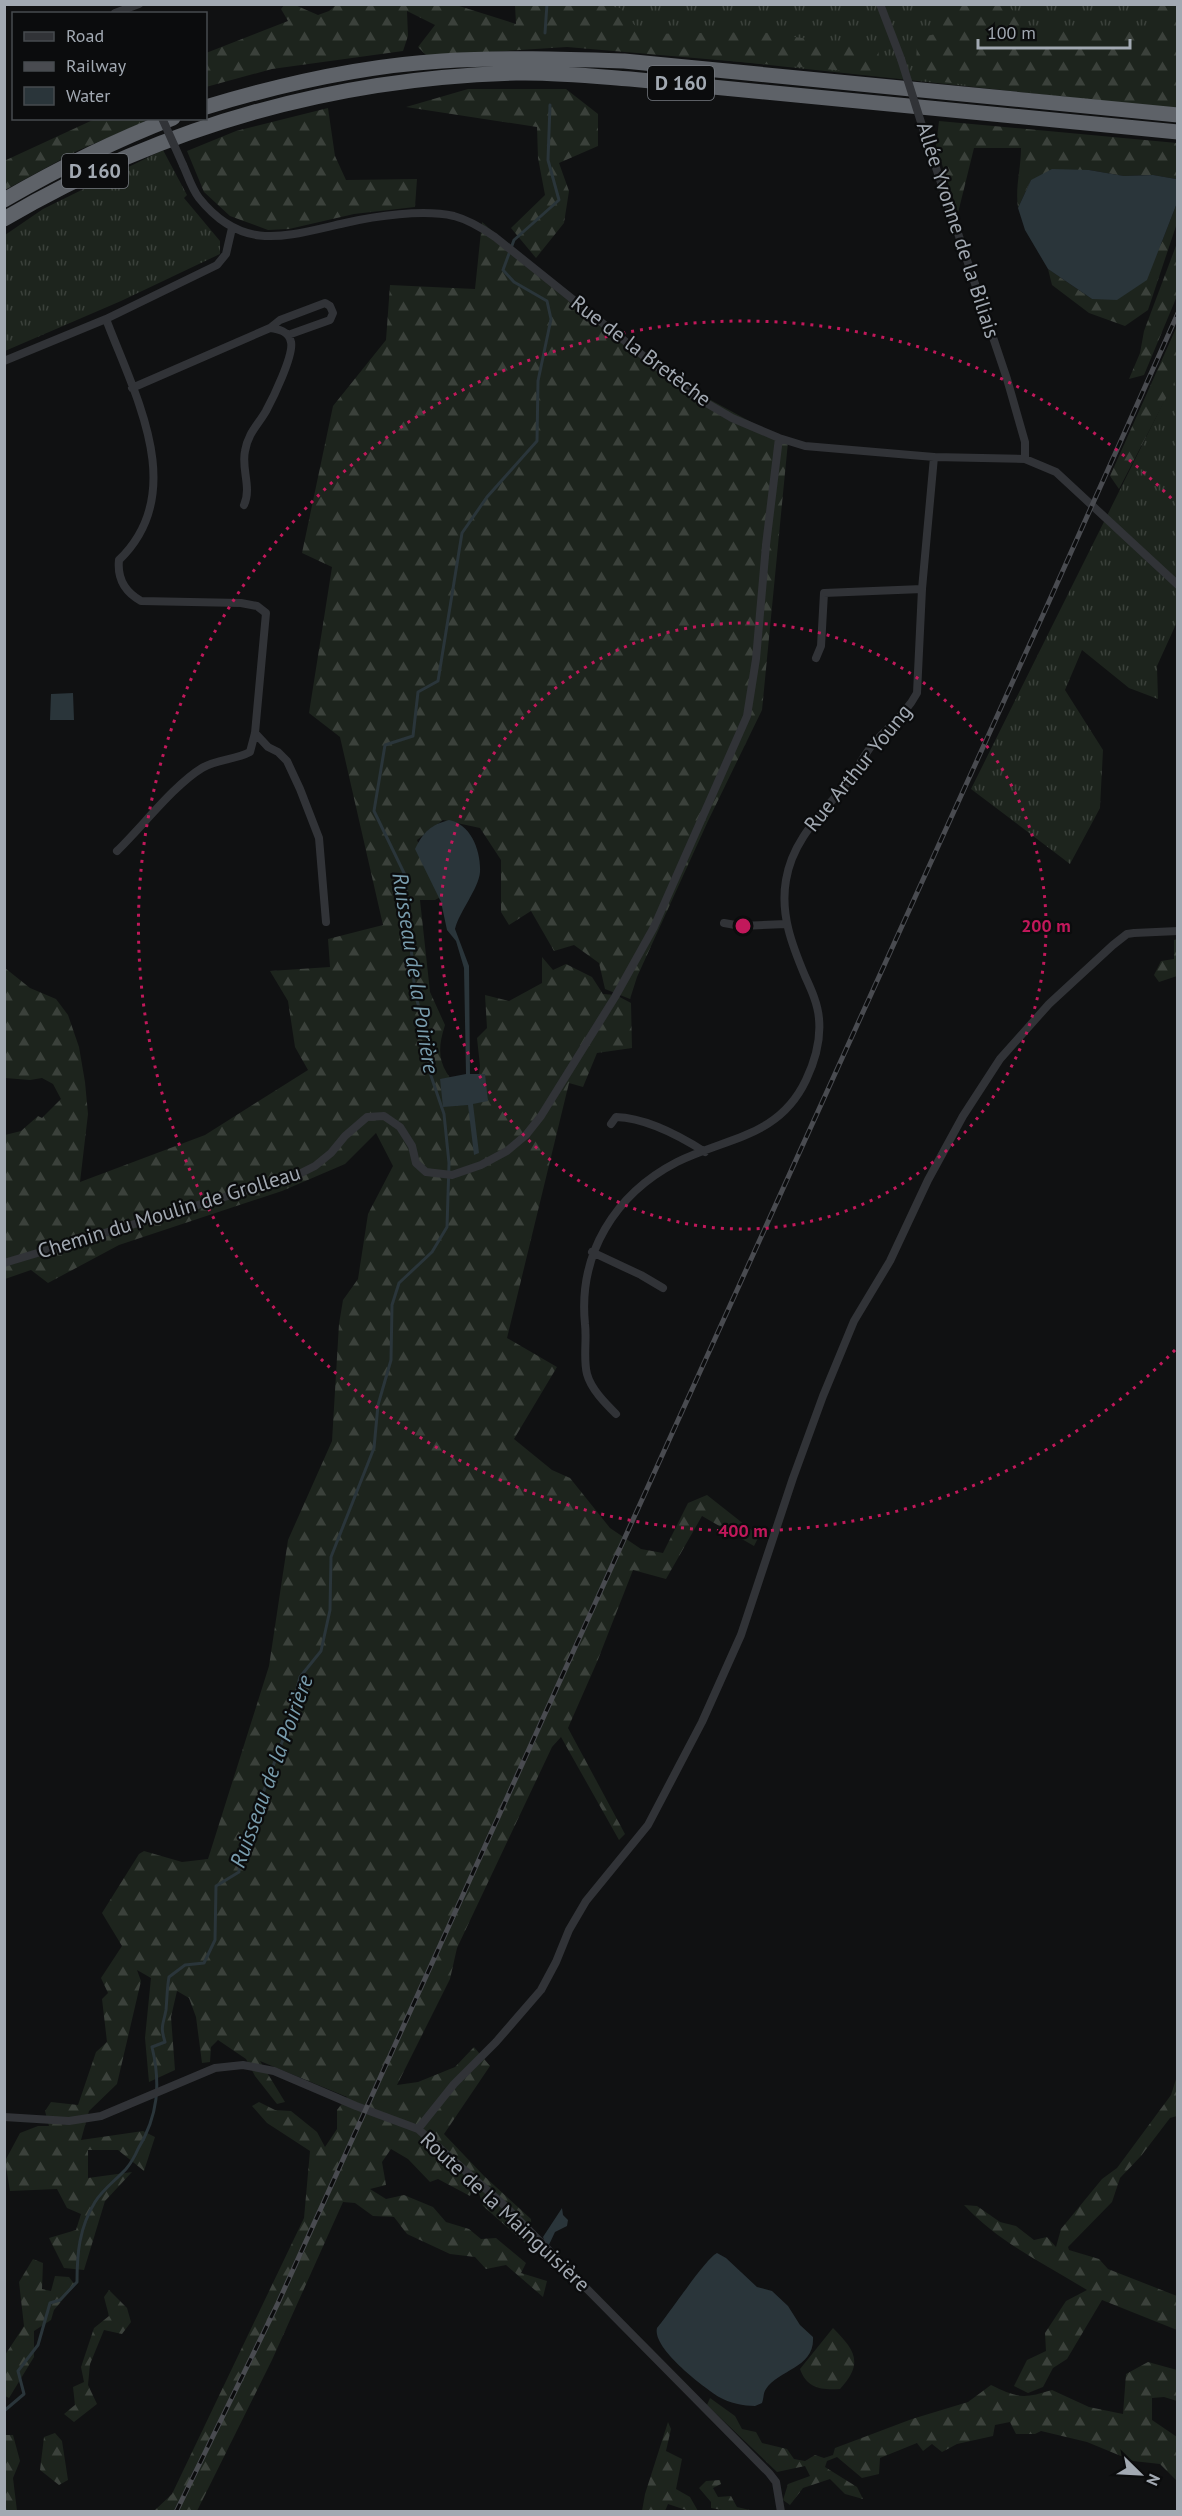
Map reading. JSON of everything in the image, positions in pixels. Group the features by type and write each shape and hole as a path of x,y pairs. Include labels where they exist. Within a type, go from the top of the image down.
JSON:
{"highway":[{"name":"D 160","path":"207,107 260,90 341,73 440,61 532,58 624,61 1178,115"},
{"name":"D 160","path":"4,219 70,182 190,131 307,97 364,87 459,76 544,73 630,79 1178,132"},
{"name":"D 160","path":"4,200 72,161 168,120"}],"street":[{"path":"118,12 138,4"},
{"name":"Allée Yvonne de la Biliais","path":"880,4 901,59 1007,379 1025,442 1025,459"},
{"name":"Rue de la Bretèche","path":"163,120 197,196 232,228 272,238 347,222 434,214 454,216 470,222 505,245 691,394 732,418 779,438 805,446 934,458 1025,459 1056,472 1178,585"},
{"path":"4,361 106,319 218,265 226,254 232,228"},
{"path":"132,388 270,328 280,320 324,303 330,306 333,313 330,320 288,335"},
{"path":"106,319 149,430 153,453 151,502 138,540 118,560 121,582 129,594 141,601 241,603 257,606 266,613 255,733 250,752 239,758 215,762 188,777 117,851"},
{"path":"244,506 248,486 244,453 253,427 266,412 288,358 291,342 288,335 281,330 270,328"},
{"name":"Chemin du Moulin de Grolleau","path":"4,1263 295,1176 323,1159 367,1117 384,1116 400,1127 412,1146 416,1163 426,1172 452,1175 481,1165 507,1151 526,1135 542,1116 615,997 654,927 747,716 756,658 779,438"},
{"name":"Rue Arthur Young","path":"616,1414 586,1374 583,1306 592,1252 599,1237 616,1213 643,1185 677,1162 760,1130 776,1120 797,1099 815,1061 819,1017 814,995 793,947 786,924 784,901 786,880 793,855 804,833 850,779 872,745 909,708 917,693 922,589 934,458"},
{"path":"816,658 821,646 824,593 922,589"},
{"path":"255,733 268,747 278,752 287,761 315,828 322,861 326,922"},
{"path":"724,923 741,926 786,924"},
{"path":"418,2129 454,2084 496,2042 541,1990 569,1930 586,1901 648,1825 702,1722 741,1635 797,1467 854,1321 890,1261 928,1180 963,1116 1000,1059 1035,1020 1126,934 1178,931"},
{"path":"611,1124 616,1117 627,1118 687,1141 705,1152"},
{"path":"592,1252 663,1288"},
{"name":"Route de la Mainguisière","path":"4,2117 69,2121 100,2116 215,2068 243,2065 274,2071 356,2106 418,2129 505,2206 769,2473 776,2482 781,2511"}],"green space":[{"path":"285,4 295,5 318,15 329,11 336,5 456,5 516,24 515,5 603,5 620,8 642,34 761,32 878,49 881,74 567,47 427,56 418,47 435,25 407,11 408,36 403,51 272,69 207,87 207,53 288,21 281,9"},
{"path":"524,5 1177,5 1177,109 528,39"},
{"path":"936,5 1008,5 1025,26 1153,33 1153,5 1177,5 1177,109 934,81 916,69 917,38 945,32"},
{"path":"468,89 566,89 598,114 598,146 559,163 569,191 564,223 536,258 511,228 545,195 538,158 537,127 406,107"},
{"path":"328,108 335,156 346,180 417,179 415,207 354,214 289,229 268,230 230,216 204,192 187,151 236,131"},
{"path":"93,120 143,120 144,122 77,151 5,190 4,161"},
{"path":"939,121 1177,143 1177,184 1176,179 1153,175 1124,176 1089,170 1031,180 1018,208 1021,148 974,148 958,213 936,146"},
{"path":"163,150 187,195 184,198 220,241 220,254 121,301 5,351 5,235 43,209"},
{"path":"1177,203 1177,223 1148,310 1125,326 1089,313 1052,285 1048,269 1092,299 1161,244"},
{"path":"482,222 563,292 707,398 788,442 762,710 708,821 637,977 630,999 605,989 599,963 574,945 554,951 531,911 509,925 501,912 501,860 480,828 443,820 417,840 434,879 446,894 435,900 420,900 430,992 445,1025 440,1056 451,1079 465,1096 476,1095 480,1066 477,1038 487,1028 485,995 509,1001 542,983 542,957 553,970 566,964 592,977 603,994 616,995 631,1003 632,1048 597,1053 583,1087 569,1083 507,1338 557,1367 514,1439 552,1470 570,1478 610,1528 641,1549 663,1553 688,1503 707,1495 759,1536 754,1546 702,1516 666,1579 633,1570 568,1728 625,1834 619,1840 561,1737 552,1747 457,1948 450,1979 397,2085 418,2082 455,2067 474,2047 490,2066 444,2134 484,2176 531,2219 532,2249 483,2206 479,2193 472,2188 470,2196 438,2179 430,2182 408,2159 391,2149 382,2162 386,2185 370,2189 386,2199 404,2195 433,2207 446,2222 469,2229 481,2239 496,2238 526,2263 521,2273 547,2281 543,2297 506,2265 486,2269 475,2257 450,2254 407,2234 394,2217 373,2216 355,2203 343,2202 272,2360 197,2511 154,2511 172,2494 304,2218 310,2151 267,2123 252,2106 259,2102 275,2110 291,2111 317,2132 325,2147 337,2129 337,2110 347,2097 260,2061 285,2102 277,2104 255,2076 246,2059 218,2040 211,2047 210,2062 202,2063 196,2017 189,1998 177,1991 171,2017 175,2070 149,2082 145,2038 151,1978 137,1970 141,1981 117,2084 89,2111 81,2140 143,2131 155,2137 144,2171 118,2150 88,2150 88,2178 132,2172 105,2201 84,2270 64,2268 49,2238 76,2230 81,2214 67,2208 57,2189 10,2191 5,2161 20,2133 38,2126 49,2126 45,2111 51,2102 78,2105 96,2052 107,2042 102,1999 108,1993 101,1978 122,1946 102,1913 139,1854 144,1851 182,1862 208,1859 269,1666 288,1540 332,1441 339,1324 343,1300 358,1279 368,1214 393,1166 376,1133 345,1164 282,1191 119,1245 48,1283 31,1270 5,1279 5,1135 21,1131 38,1116 42,1118 61,1099 53,1084 42,1078 30,1080 5,1078 5,968 30,988 56,999 68,1015 79,1047 88,1114 80,1182 205,1135 308,1070 295,1047 288,1001 270,971 330,967 328,939 383,925 340,737 309,713 332,567 302,553 333,406 386,340 390,285 475,289"},
{"path":"1177,243 1177,296 1144,375 1129,379 1140,353 1144,331"},
{"path":"1177,326 1177,377 1119,489 1110,476"},
{"path":"1177,375 1177,622 1157,666 1158,699 1129,688 1082,650 1065,690 1103,750 1100,808 1070,864 971,789"},
{"path":"1177,939 1177,976 1159,982 1154,975 1161,961 1174,959 1174,940"},
{"path":"1177,2076 1177,2116 1170,2118 1141,2156 1120,2178 1112,2202 1068,2247 1069,2250 1099,2259 1108,2269 1177,2296 1177,2330 1102,2300 1067,2359 1053,2368 1043,2387 1028,2393 1014,2386 1027,2360 1046,2351 1045,2333 1066,2301 1087,2290 1007,2241 964,2205 977,2206 1000,2222 1016,2226 1034,2240 1047,2237 1056,2247 1061,2229 1102,2179 1117,2168 1171,2095"},
{"path":"33,2259 43,2263 42,2289 51,2291 55,2276 69,2277 75,2285 54,2310 51,2320 34,2331 34,2357 9,2398 5,2396 5,2355 24,2326 19,2282"},
{"path":"109,2290 127,2308 131,2322 122,2334 104,2330 90,2364 88,2385 97,2404 74,2422 64,2414 75,2405 73,2387 84,2382 81,2367 94,2328 109,2316 104,2297"},
{"path":"833,2328 851,2350 854,2357 852,2372 840,2389 816,2387 807,2381 800,2369"},
{"path":"1148,2362 1177,2370 1177,2401 1164,2397 1152,2398 1152,2420 1177,2437 1177,2481 1160,2464 1133,2461 1087,2442 1041,2431 1035,2434 1016,2434 1010,2422 995,2425 993,2436 957,2444 942,2452 932,2444 923,2451 917,2443 880,2458 879,2474 862,2478 837,2457 827,2461 825,2467 857,2487 863,2499 845,2494 830,2479 803,2488 790,2505 783,2500 788,2484 810,2476 805,2466 777,2472 707,2405 710,2398 735,2416 742,2429 756,2432 762,2443 787,2449 794,2459 805,2461 815,2455 824,2458 833,2455 835,2448 912,2419 968,2402 991,2385 1021,2396 1052,2390 1089,2407 1123,2414 1126,2374"},
{"path":"668,2422 671,2429 666,2451 682,2459 676,2489 690,2497 698,2511 689,2511 668,2504 665,2511 642,2511 645,2494"},
{"path":"55,2433 62,2441 68,2480 59,2485 40,2470 44,2437"},
{"path":"5,2435 13,2435 20,2461 13,2478 17,2511 5,2511"},
{"path":"720,2480 721,2484 713,2488 718,2497 731,2496 737,2507 754,2511 727,2511 711,2508 711,2502 699,2488 706,2481"}],"water":[{"path":"1052,169 1089,170 1124,176 1153,175 1176,179 1177,203 1147,280 1117,300 1092,299 1048,269 1025,230 1018,208 1031,180"},
{"path":"73,693 74,720 50,720 51,694"},
{"path":"449,820 457,823 469,833 476,847 480,864 479,878 455,929 469,966 470,1074 485,1074 488,1101 473,1104 479,1153 474,1155 468,1105 443,1107 440,1079 466,1074 464,968 456,941 447,930 441,902 415,849 429,830"},
{"path":"562,2208 563,2215 568,2220 567,2226 555,2232 547,2249 543,2237"},
{"path":"717,2253 726,2258 757,2287 772,2291 788,2306 800,2325 813,2337 808,2355 802,2362 772,2382 765,2391 762,2403 755,2406 741,2405 711,2392 670,2356 658,2336 657,2328 696,2275"}],"waterway":[{"name":"Ruisseau de la Poirière","path":"545,33 547,4"},
{"name":"Ruisseau de la Poirière","path":"4,2411 24,2394 18,2371 38,2345 50,2303 60,2300 77,2282 80,2241 85,2222 95,2202 130,2164 150,2124 157,2087 152,2047 165,2042 162,2026 169,1977 185,1965 204,1963 215,1940 216,1886 239,1872 240,1855 285,1734 300,1677 321,1651 330,1610 331,1557 374,1448 378,1405 391,1360 392,1305 399,1283 432,1252 447,1227 449,1163 444,1114 429,1070 428,1037 415,994 405,875 374,811 385,745 413,736 418,692 438,681 462,533 487,497 537,441 538,381 551,319 547,301 514,282 503,270 514,240 559,200 548,160 550,105"},
{"name":"Ruisseau de la Poirière","path":"4,2453 4,2460"},
{"name":"Ruisseau de la Poirière","path":"4,2507 6,2512"}],"railway":[{"path":"176,2512 278,2303 1178,313"}]}
